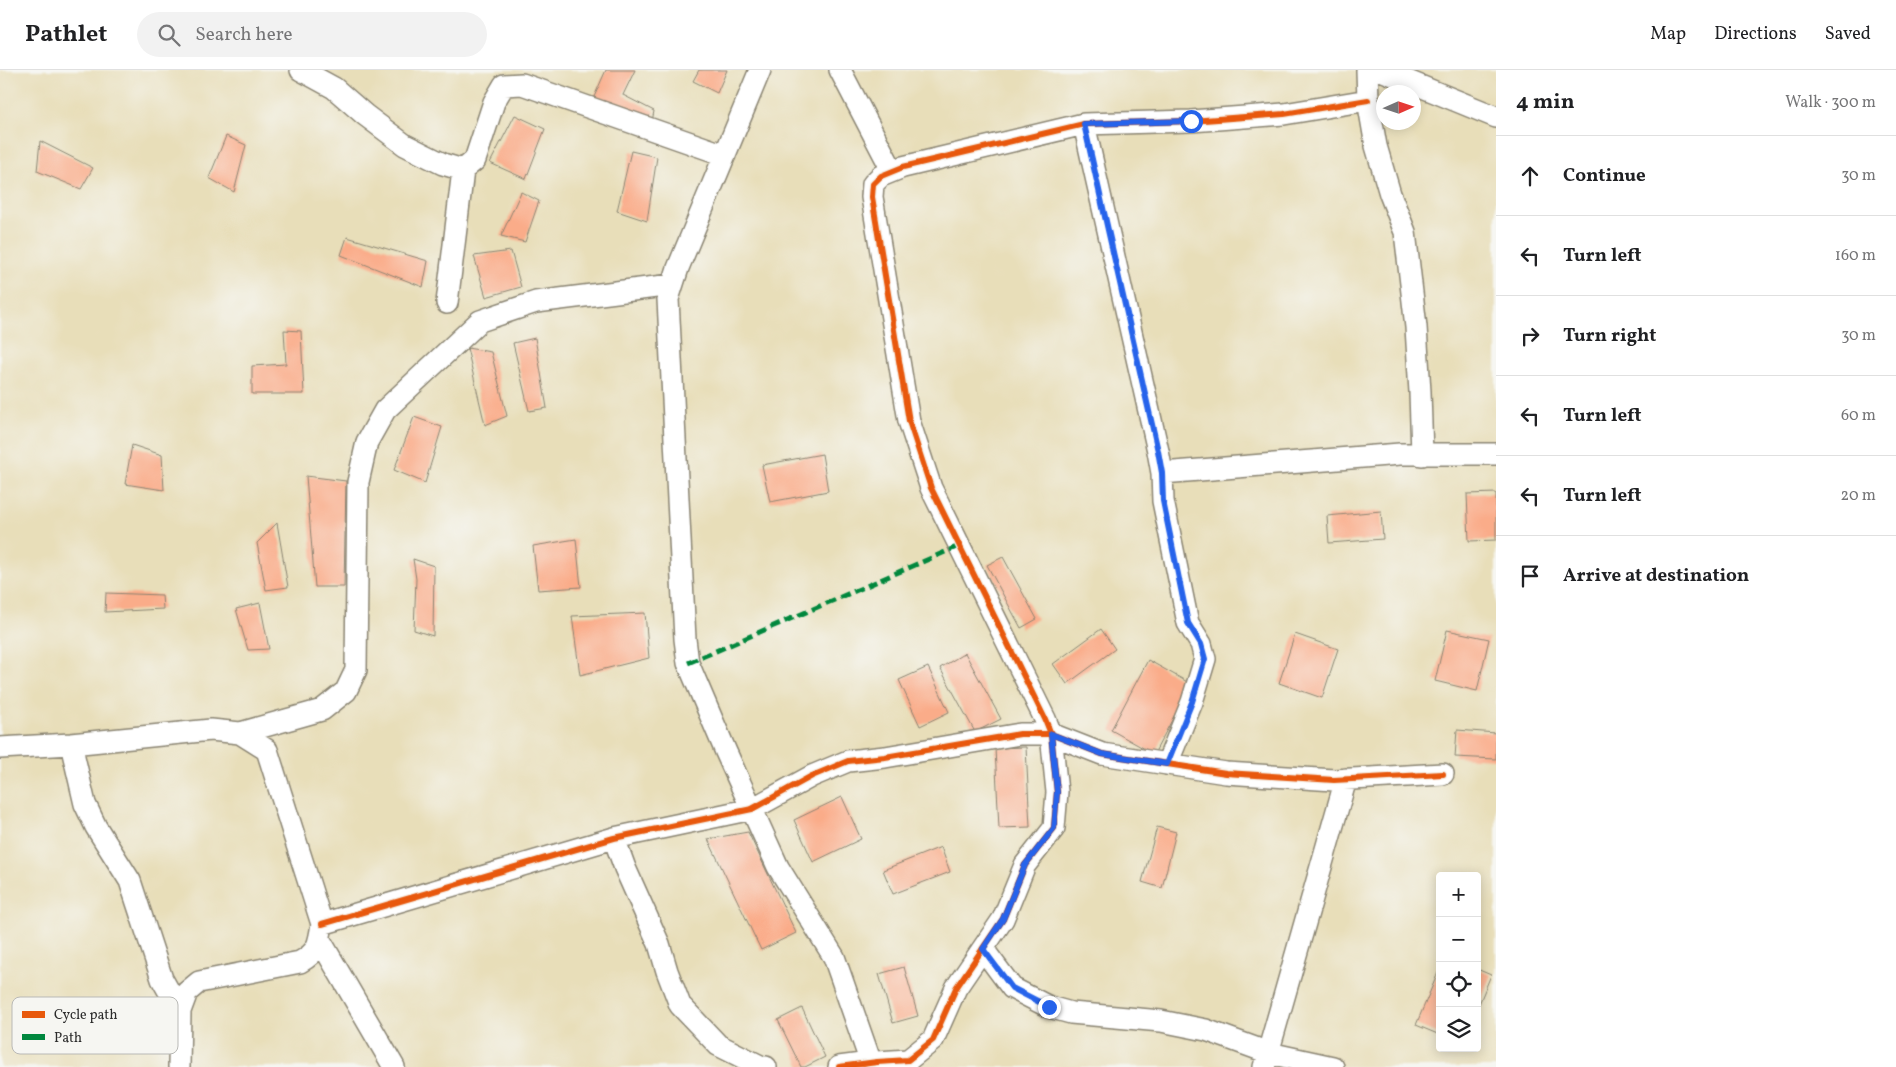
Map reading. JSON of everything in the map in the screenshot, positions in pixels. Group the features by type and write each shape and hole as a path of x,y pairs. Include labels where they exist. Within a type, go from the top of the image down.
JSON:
{"street":[{"path":"302,70 334,88 365,115 405,145 443,164 463,170"},
{"path":"760,70 672,285 668,300 685,639 688,663 778,867 834,957 871,1063"},
{"path":"840,70 892,170"},
{"path":"1367,70 1368,100 1376,146 1390,194 1405,232 1416,337 1422,455"},
{"path":"1381,70 1496,117"},
{"path":"447,303 463,170 475,160 494,102 504,85 522,84 725,155"},
{"path":"839,1067 871,1063 908,1064 933,1040 956,988 1003,919 1025,865 1054,828 1057,792 1051,734 931,488 909,421 872,197 873,184 881,176 892,170 1084,124 1191,121 1284,114 1368,100"},
{"path":"1084,124 1162,473 1163,501 1188,623 1201,644 1205,659 1192,702 1167,764"},
{"path":"0,748 71,744 211,730 240,733 322,710 346,691 356,670 358,482 367,442 385,410 480,321 536,302 672,285"},
{"path":"1162,473 1400,454 1496,454"},
{"path":"240,733 267,750 321,932 394,1067"},
{"path":"321,932 614,838 752,809 812,776 848,761 1020,734 1051,734 1102,754 1226,773 1346,779 1443,774"},
{"path":"71,744 85,804 96,827 130,881 162,979 172,997"},
{"path":"1267,1060 1346,779"},
{"path":"614,838 625,868 659,944 666,971 680,1005 718,1045 760,1066 766,1067"},
{"path":"179,1067 180,1011 187,992 199,982 300,962 313,954 321,932"},
{"path":"983,949 1012,988 1049,1007 1071,1013 1161,1021 1206,1030 1267,1060 1333,1067"},
{"path":"178,1007 180,1011"}],"building":[{"path":"606,70 635,70 623,95 654,111 651,127 590,106"},
{"path":"699,70 727,70 717,93 693,81"},
{"path":"515,115 545,129 526,179 490,163"},
{"path":"226,136 246,145 234,192 209,178"},
{"path":"40,141 93,168 81,189 37,171"},
{"path":"631,151 657,157 647,221 617,211"},
{"path":"521,192 539,201 525,242 501,236"},
{"path":"347,237 428,261 423,287 341,255"},
{"path":"511,251 521,287 486,297 474,256"},
{"path":"284,330 301,331 304,394 252,394 252,366 286,364"},
{"path":"535,338 547,408 529,411 513,343"},
{"path":"467,348 491,352 507,416 485,425"},
{"path":"414,417 442,427 425,483 394,470"},
{"path":"132,445 162,455 164,490 125,484"},
{"path":"822,454 828,491 770,502 762,465"},
{"path":"306,476 346,481 344,587 315,587"},
{"path":"1496,493 1496,540 1469,541 1467,494"},
{"path":"1381,511 1383,539 1329,543 1327,516"},
{"path":"277,523 288,587 266,590 257,543"},
{"path":"576,539 581,587 538,590 533,546"},
{"path":"1003,557 1037,619 1021,628 987,565"},
{"path":"413,559 434,566 433,636 414,630 416,579"},
{"path":"106,593 162,595 163,609 105,612"},
{"path":"260,603 269,649 248,650 236,609"},
{"path":"645,613 649,658 580,675 572,616"},
{"path":"1101,629 1115,649 1067,684 1053,664"},
{"path":"1447,630 1489,639 1477,691 1435,681"},
{"path":"1295,634 1338,649 1322,698 1279,683"},
{"path":"965,653 1001,719 975,732 940,668"},
{"path":"1148,660 1191,684 1154,754 1111,730"},
{"path":"928,667 949,712 920,726 899,680"},
{"path":"1457,730 1496,733 1496,759 1455,757"},
{"path":"1026,747 1030,827 999,828 995,748"},
{"path":"842,797 861,839 813,862 794,820"},
{"path":"1157,827 1176,832 1162,888 1142,882"},
{"path":"748,832 796,933 761,950 708,839"},
{"path":"941,847 950,872 893,894 883,870"},
{"path":"904,967 918,1016 893,1023 879,974"},
{"path":"1481,971 1491,975 1481,999"},
{"path":"1436,978 1436,1033 1416,1025"},
{"path":"802,1008 825,1057 805,1067 801,1067 778,1020"}],"marked path":[{"path":"688,663 959,546"}],"cycle path":[{"path":"839,1067 908,1060 933,1040 956,988 1003,919 1025,865 1054,828 1057,792 1051,734 931,488 909,421 872,197 873,184 881,176 903,167 1084,124 1191,121 1284,114 1368,100"},
{"path":"322,924 614,838 752,809 812,776 848,761 885,757 1020,734 1051,734 1102,754 1226,773 1334,780 1443,774"}],"route":[{"path":"1049,1007 1012,988 983,949 1003,919 1025,865 1054,828 1057,792 1051,734 1102,754 1167,764 1192,702 1205,659 1201,644 1188,623 1163,501 1162,473 1158,451 1084,124 1191,121"}]}
